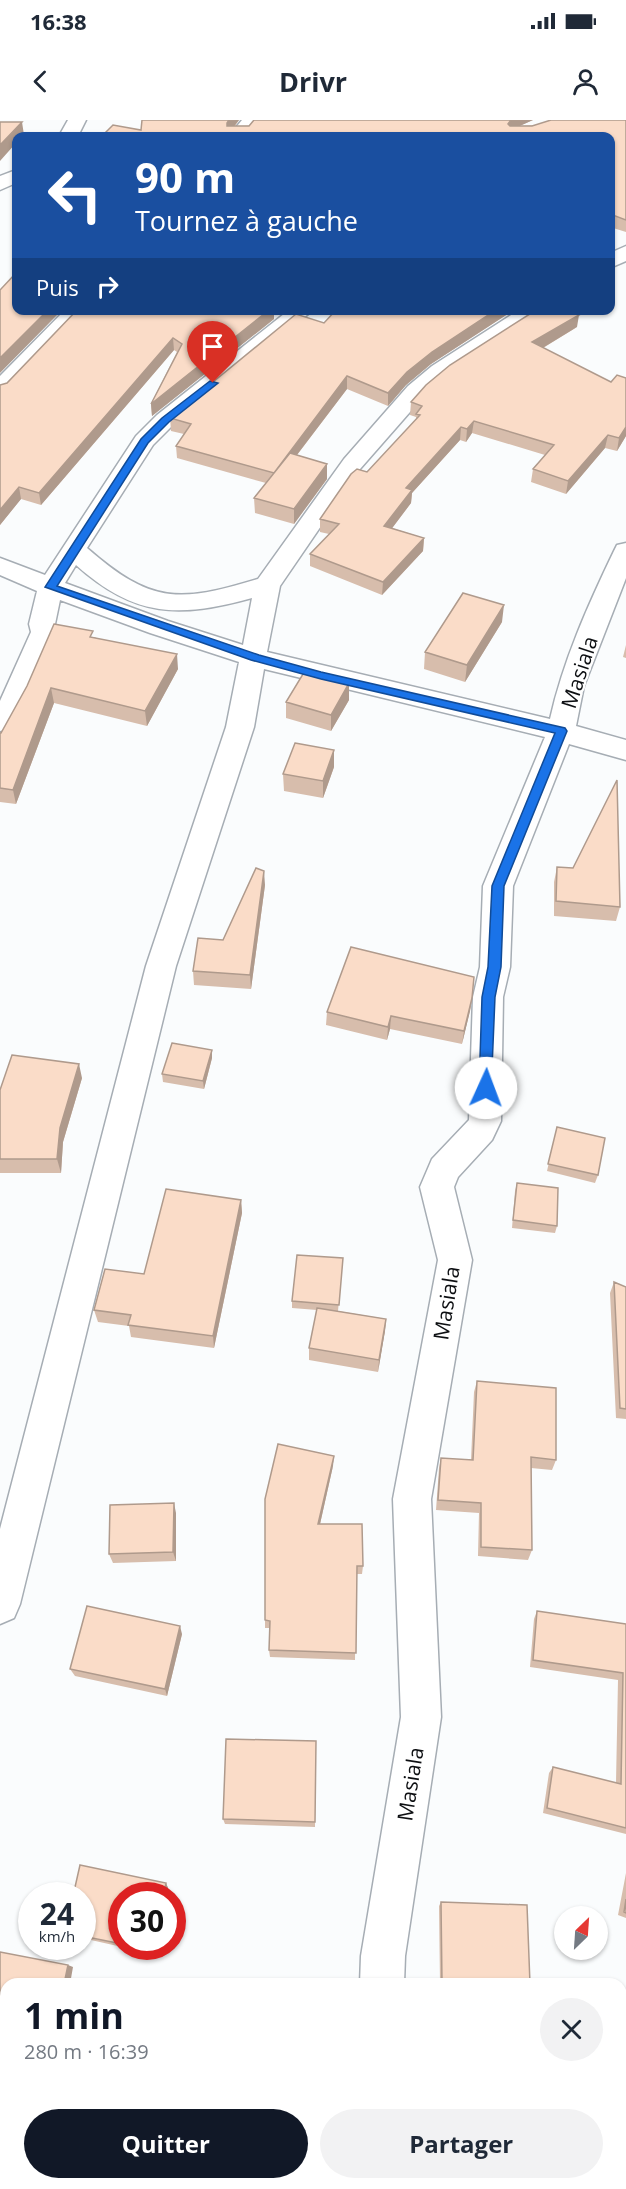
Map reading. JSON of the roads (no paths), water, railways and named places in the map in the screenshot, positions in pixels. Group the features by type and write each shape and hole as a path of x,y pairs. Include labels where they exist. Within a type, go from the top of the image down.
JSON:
{"street":[{"path":"242,132 252,120"},
{"path":"0,389 73,315"},
{"path":"0,722 15,700 44,632 42,624 50,587 144,441 165,420 297,315"},
{"path":"0,1604 161,966 240,727 267,585 352,464 416,391 440,372 527,315"},
{"path":"74,550 116,585 152,600 205,603 267,585"},
{"name":"Masiala","path":"382,1978 383,1956 421,1718 412,1499 455,1260 437,1187 444,1169 480,1130 484,1121 488,997 495,967 498,886 561,731 571,686 615,604 626,551"},
{"path":"0,566 50,587 255,657 321,676 561,731 626,750"}]}
